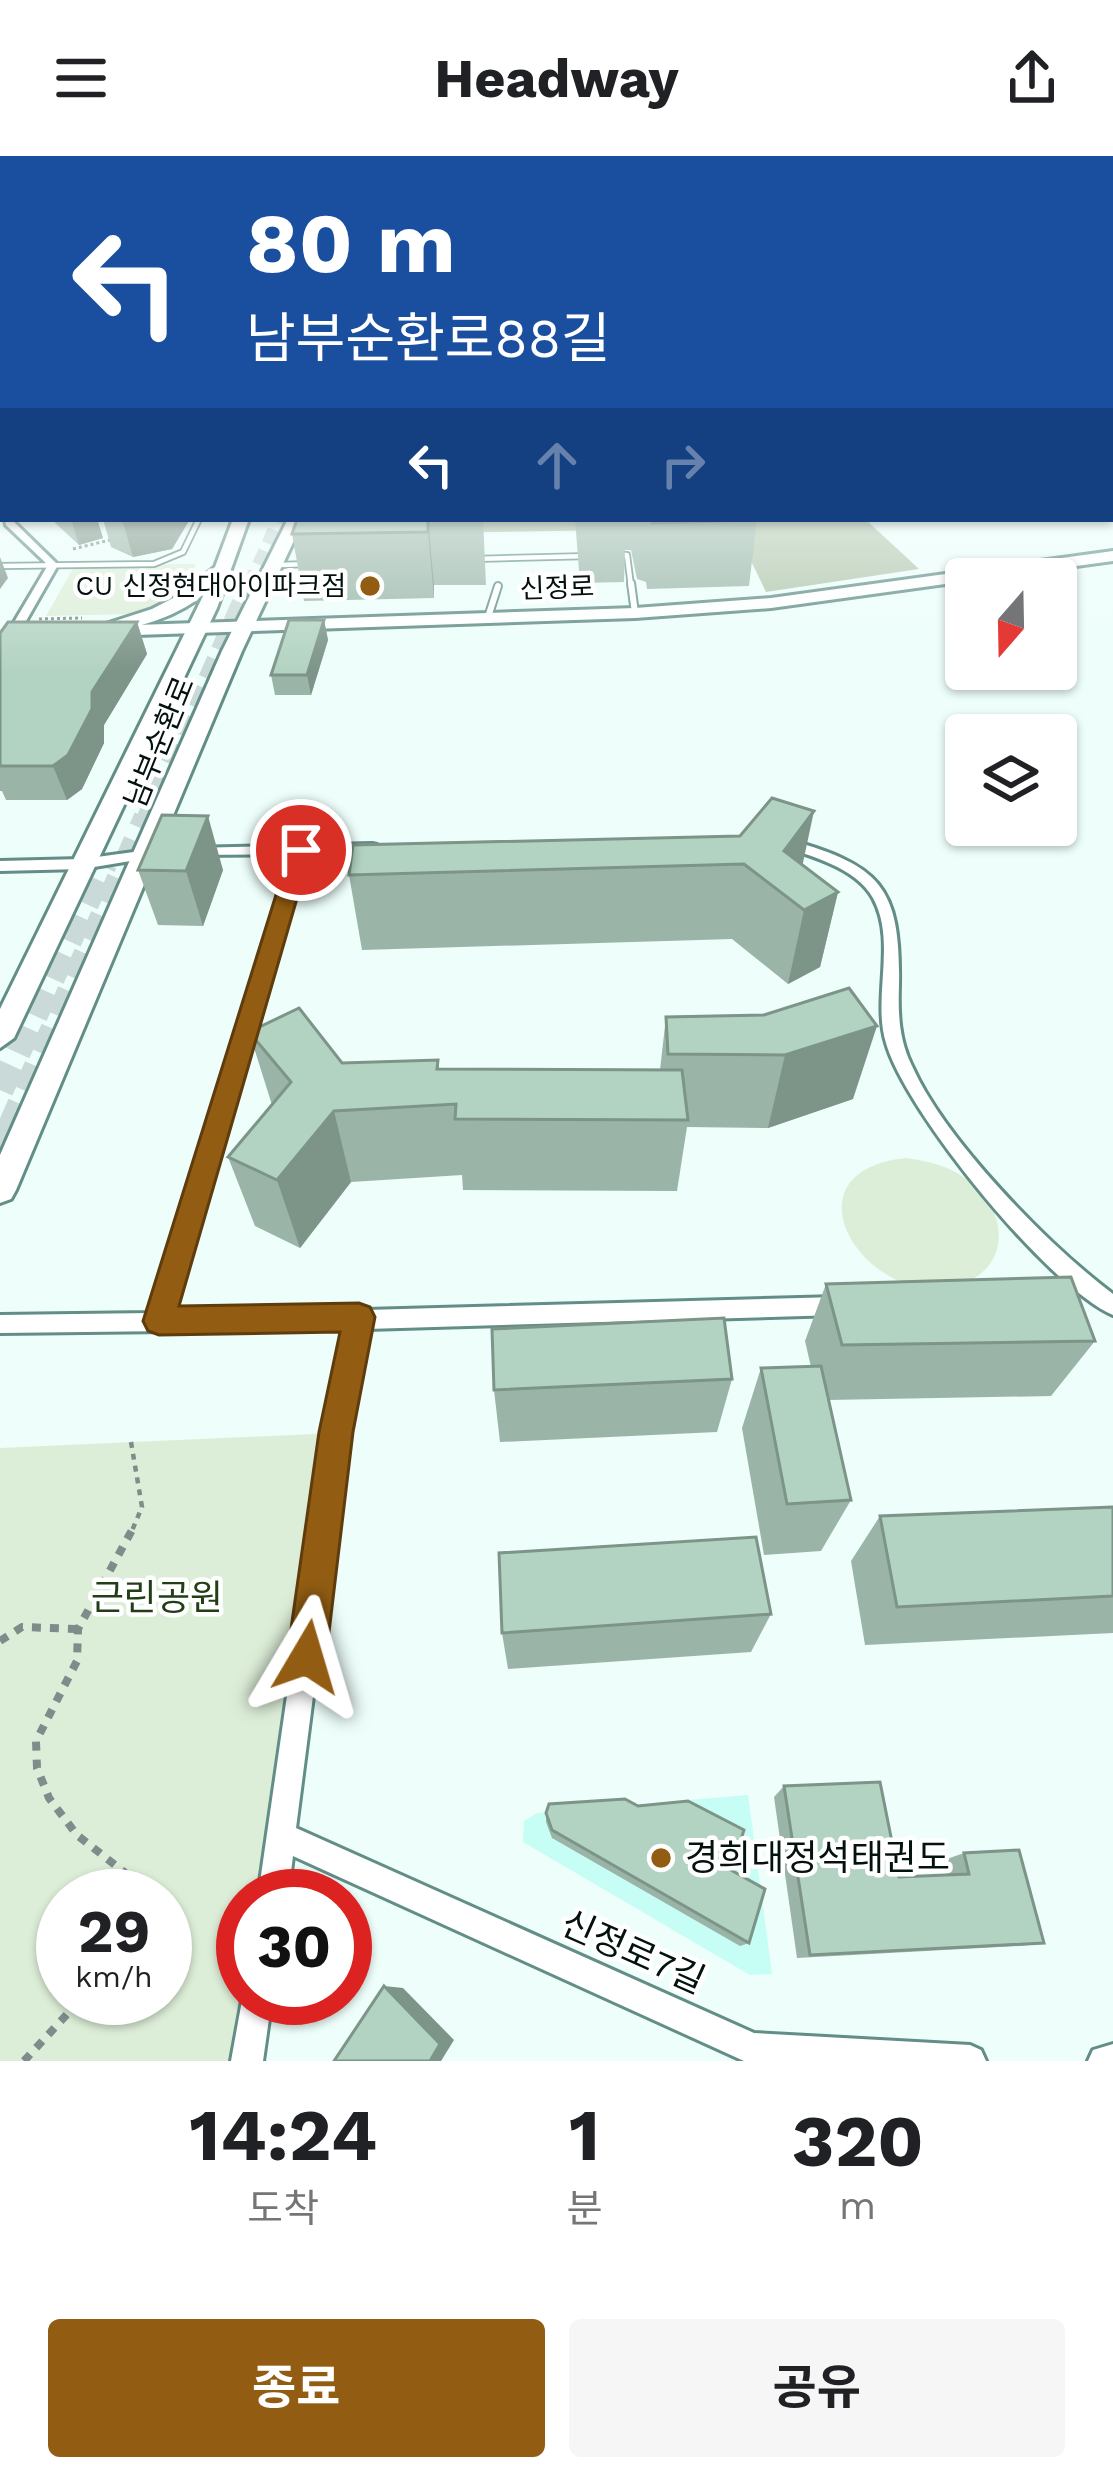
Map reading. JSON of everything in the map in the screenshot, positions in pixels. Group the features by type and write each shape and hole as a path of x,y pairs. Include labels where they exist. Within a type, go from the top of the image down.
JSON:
{"main road":[{"name":"남부순환로","path":"0,1038 198,627 235,572 241,522"},
{"name":"남부순환로","path":"0,1190 158,853 245,625 277,569 295,522"},
{"name":"신정로","path":"81,632 245,625 486,625 771,603 1113,556"},
{"path":"81,632 159,613 235,572 277,569"},
{"path":"123,631 166,641 175,676"}],"street":[{"path":"0,656 49,561 6,522"},
{"path":"771,838 831,859 878,892 890,938 887,1009 896,1055 925,1106 1043,1251 1110,1304"},
{"path":"187,851 394,848"},
{"path":"159,1321 301,850"},
{"path":"0,866 82,864 158,853"},
{"path":"1076,1299 1110,1304"},
{"path":"0,1324 486,1318 864,1306"},
{"path":"278,1869 336,1432 359,1317"},
{"name":"신정로7길","path":"283,1837 753,2049 970,2061"},
{"path":"247,2061 253,2025"},
{"path":"1104,2061 1113,2060"}],"lane":[{"path":"0,566 49,561 154,564 177,557 198,522"},
{"path":"468,560 627,555 635,613"},
{"path":"277,569 327,564"},
{"path":"486,625 498,586"}],"path":[{"path":"49,561 119,538 110,528"},
{"path":"120,1869 77,1835 49,1798 37,1768 36,1741 77,1661 78,1629 128,1543 142,1507 131,1442"},
{"path":"0,1641 22,1628 78,1629"},
{"path":"24,2061 57,2025"}],"shaded area":[{"path":"748,1795 772,1974 750,1975 523,1842 524,1821 537,1813"}],"green space":[{"path":"373,522 868,522 919,569 766,592 735,528 371,534"},
{"path":"196,564 177,613 46,616 75,565"},
{"path":"905,1158 957,1173 985,1197 999,1241 987,1267 975,1277 959,1285 926,1288 895,1279 869,1261 850,1238 842,1212 846,1188 867,1169"},
{"name":"근린공원","path":"336,1433 277,1869 216,1869 216,2025 246,2025 247,2061 0,2061 0,1448"}],"building":[{"path":"296,522 428,522 428,532 292,534"},
{"path":"289,620 324,620 307,675 271,675"},
{"path":"8,622 137,622 92,692 92,709 68,755 53,766 0,766 0,633"},
{"path":"772,798 814,811 784,851 838,892 804,910 744,864 349,875 353,845 740,836"},
{"path":"162,815 208,816 186,871 138,870"},
{"path":"849,988 877,1026 785,1055 668,1054 666,1017 764,1015"},
{"path":"299,1008 342,1063 438,1060 437,1069 682,1070 688,1120 455,1119 456,1104 334,1111 277,1180 228,1157 291,1082 249,1032"},
{"path":"1071,1277 1095,1341 842,1345 826,1284"},
{"path":"724,1318 732,1379 494,1390 492,1329"},
{"path":"821,1366 851,1500 787,1504 761,1368"},
{"path":"1113,1507 1113,1596 897,1607 880,1516"},
{"path":"756,1537 771,1614 502,1633 499,1553"},
{"path":"880,1782 899,1877 969,1874 964,1853 1019,1850 1044,1943 810,1955 784,1786"},
{"path":"625,1799 638,1806 688,1801 744,1830 731,1870 765,1889 749,1943 552,1830 546,1813 549,1804"},
{"path":"384,1986 440,2044 430,2061 334,2061 358,2025 372,2025 372,2004"}],"tunnel":[{"path":"250,586 279,522"},
{"path":"146,821 251,583"},
{"path":"10,1129 147,818"},
{"path":"0,1090 104,863"},
{"path":"0,1151 11,1126"}],"place":[{"name":"CU 신정현대아이파크점","path":"370,586"},
{"name":"경희대정석태권도","path":"661,1858"}],"route":[{"path":"301,850 159,1321 359,1317 336,1432 307,1657"}]}
